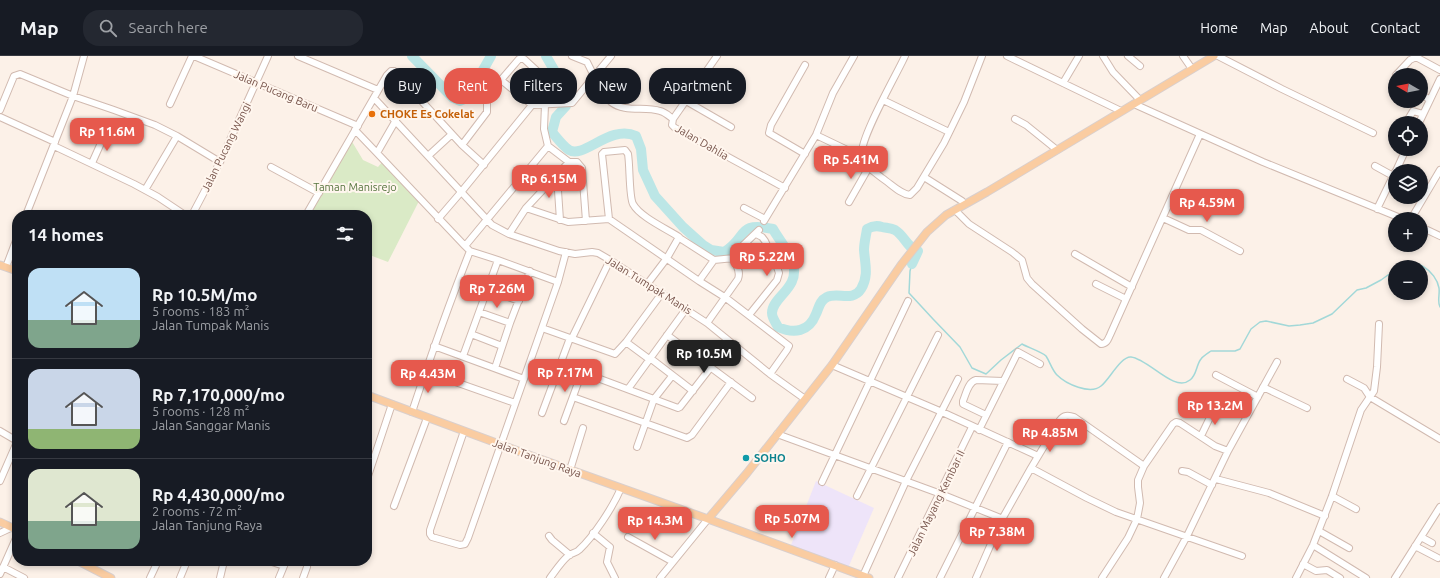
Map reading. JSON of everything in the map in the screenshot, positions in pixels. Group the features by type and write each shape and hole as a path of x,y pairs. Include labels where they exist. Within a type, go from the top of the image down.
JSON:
{"main road":[{"path":"708,519 832,365 920,240 934,225 955,210 1214,56"},
{"name":"Jalan Tanjung Raya","path":"372,397 866,577"},
{"path":"0,522 12,527"},
{"path":"88,566 111,578"}],"street":[{"path":"28,210 73,96 84,56"},
{"path":"170,104 193,56"},
{"name":"Jalan Pucang Baru","path":"193,56 356,128"},
{"name":"Jalan Pucang Wangi","path":"195,210 220,162 268,56"},
{"path":"298,56 378,90"},
{"path":"572,56 587,62 590,68"},
{"path":"601,68 611,56"},
{"name":"Jalan Dahlia","path":"709,68 717,56"},
{"path":"744,208 765,220 816,135 833,93 854,56"},
{"path":"862,157 862,144 905,56"},
{"path":"816,135 862,157 869,167 893,186 907,195 910,195 914,192 924,177 949,132 964,102 982,56"},
{"path":"1007,56 1121,112"},
{"path":"1063,83 1079,56"},
{"path":"1102,56 1137,102 1200,134 1388,213"},
{"path":"1128,56 1140,66"},
{"path":"1183,56 1192,69"},
{"path":"1218,56 1373,133"},
{"path":"1403,68 1416,56 1440,70"},
{"path":"438,219 462,192 550,83 524,59 519,59 502,79"},
{"path":"805,65 769,132 772,136 805,154"},
{"path":"309,210 378,90 391,71 394,71 462,145 484,165"},
{"path":"0,110 14,76 18,74 73,96 140,119 177,136 220,162"},
{"path":"1410,116 1413,111 1423,114 1440,79"},
{"path":"502,81 532,105 545,104 544,129 548,146 569,162 577,162 582,168 586,221"},
{"path":"577,97 585,87"},
{"name":"Jalan Tumpak Manis","path":"374,98 487,220 499,230 574,254 592,252 598,253 686,308 770,374 805,399"},
{"path":"883,100 949,132"},
{"path":"462,145 486,114 487,104"},
{"path":"614,104 624,108 659,110 673,119"},
{"name":"Jalan Dahlia","path":"684,104 673,119 672,123 675,128 785,188"},
{"path":"695,104 731,127"},
{"path":"0,118 145,190 177,210"},
{"path":"377,153 396,120"},
{"path":"1015,120 1026,125 1057,150"},
{"path":"356,128 377,153 467,249 558,282"},
{"path":"92,164 105,134"},
{"path":"428,156 452,134"},
{"path":"955,210 969,224 1022,260 1027,278 1032,284 1082,329 1102,344 1106,342 1132,287 1200,134"},
{"path":"145,190 177,136"},
{"path":"412,412 427,372 434,346 467,249 487,220 548,146"},
{"path":"609,219 602,154 604,152 625,150 628,154 634,206 644,215 714,260 734,258"},
{"path":"509,234 526,208 569,162"},
{"path":"1374,166 1388,171"},
{"path":"271,167 319,193"},
{"path":"849,202 869,167"},
{"path":"1415,212 1440,170"},
{"path":"557,176 560,220"},
{"path":"924,177 962,201"},
{"path":"1378,209 1388,188"},
{"path":"526,208 568,222 609,219 726,298 789,347 770,374"},
{"path":"1163,218 1189,230 1201,230 1240,250"},
{"path":"1428,230 1440,236"},
{"path":"707,323 740,276 734,254 758,232 776,264 779,274 777,280 749,315"},
{"path":"648,283 667,258 678,237"},
{"path":"3,266 12,248"},
{"path":"464,431 430,532 435,538 460,545 465,544 558,282 566,252"},
{"path":"1075,254 1132,287"},
{"path":"463,356 498,260"},
{"path":"542,413 571,338 610,260"},
{"path":"699,281 714,260"},
{"path":"495,368 530,271"},
{"path":"1096,284 1126,299"},
{"path":"487,289 519,301"},
{"path":"542,328 615,354 626,342 662,293"},
{"path":"822,482 908,301"},
{"path":"628,389 686,308"},
{"path":"479,312 510,323"},
{"path":"1296,578 1314,545 1358,419 1364,406 1374,391 1376,382 1379,324"},
{"path":"471,334 502,346"},
{"path":"667,335 752,398"},
{"path":"857,496 938,335"},
{"path":"626,342 692,392"},
{"path":"434,346 524,379"},
{"path":"979,430 1018,352 1040,364"},
{"path":"1164,578 1187,536 1228,452 1277,362"},
{"path":"560,364 678,408 711,368"},
{"path":"832,365 942,412 1038,456"},
{"path":"427,372 515,403"},
{"path":"564,421 582,372"},
{"path":"1216,374 1258,398"},
{"path":"637,447 654,399 672,376"},
{"path":"866,577 906,481 958,379"},
{"path":"1347,379 1364,388 1370,397 1440,439"},
{"path":"986,415 963,404 970,384 974,380 1003,381"},
{"path":"573,397 687,438 692,435 731,382"},
{"path":"1263,387 1307,408"},
{"path":"372,464 392,404"},
{"path":"1201,436 1214,409"},
{"path":"976,578 1003,518 1060,419 1069,415 1074,417 1144,466"},
{"path":"394,506 427,418"},
{"path":"1102,578 1128,538 1137,519 1140,503 1138,480 1144,466 1175,423 1180,423 1215,446 1228,452"},
{"name":"Jalan Mayang Kembar II","path":"898,578 941,494 972,427"},
{"path":"570,470 583,428"},
{"path":"0,431 12,439"},
{"path":"777,434 1003,518"},
{"path":"940,578 1008,442"},
{"path":"0,481 12,453"},
{"path":"1031,468 1106,508 1242,556"},
{"path":"1182,471 1214,482 1269,493 1324,516"},
{"path":"550,578 562,561 579,550 611,509 621,488"},
{"path":"1332,496 1356,509"},
{"path":"1394,578 1440,507"},
{"path":"660,578 708,519"},
{"path":"0,533 12,529"},
{"path":"1319,531 1349,548"},
{"path":"593,532 610,548 607,562 615,578"},
{"path":"548,536 570,555"},
{"path":"1421,536 1432,543"},
{"path":"628,537 673,562"},
{"path":"1314,545 1366,578"},
{"path":"1415,546 1438,558"},
{"path":"0,574 12,547"},
{"path":"1303,564 1316,571 1324,569 1328,570 1340,578"},
{"path":"829,578 835,565"},
{"path":"150,578 156,566"},
{"path":"180,578 185,566"},
{"path":"220,578 223,566"},
{"path":"279,578 284,566"},
{"path":"3,567 24,578"},
{"path":"303,578 307,567"}],"shaded area":[{"path":"816,481 874,508 848,568 791,545"}],"green space":[{"name":"Taman Manisrejo","path":"351,140 363,160 378,167 383,161 419,201 388,262 372,256 372,210 309,210"}],"waterway":[{"path":"412,56 453,98 460,101 467,98 491,56"},
{"path":"546,56 557,75 566,96 566,106 556,117 552,132 569,150 582,150 617,134 636,136 641,149 643,170 655,196 683,227 703,245 711,250 724,252 731,247 744,232 753,227 773,229 789,255 793,264 794,272 793,280 773,307 772,315 778,327 795,331 805,328 813,320 822,300 836,295 850,296 858,293 865,279 866,270 864,247 867,229 869,228 878,226 898,232 911,247 918,251 912,264"},
{"path":"912,264 910,271 909,293 960,347 972,368 986,374 1022,344 1046,356 1057,375 1066,382 1085,389 1101,386 1123,360 1131,357 1146,363 1169,379 1184,383 1192,378 1198,364 1204,356 1211,351 1235,351 1240,349 1251,329 1260,322 1266,321 1289,326 1313,323 1332,314 1357,290 1366,288 1388,275"},
{"path":"1428,270 1434,276 1439,288 1440,307"}],"place":[{"name":"CHOKE Es Cokelat","path":"372,114"},
{"name":"SOHO","path":"746,458"}]}
